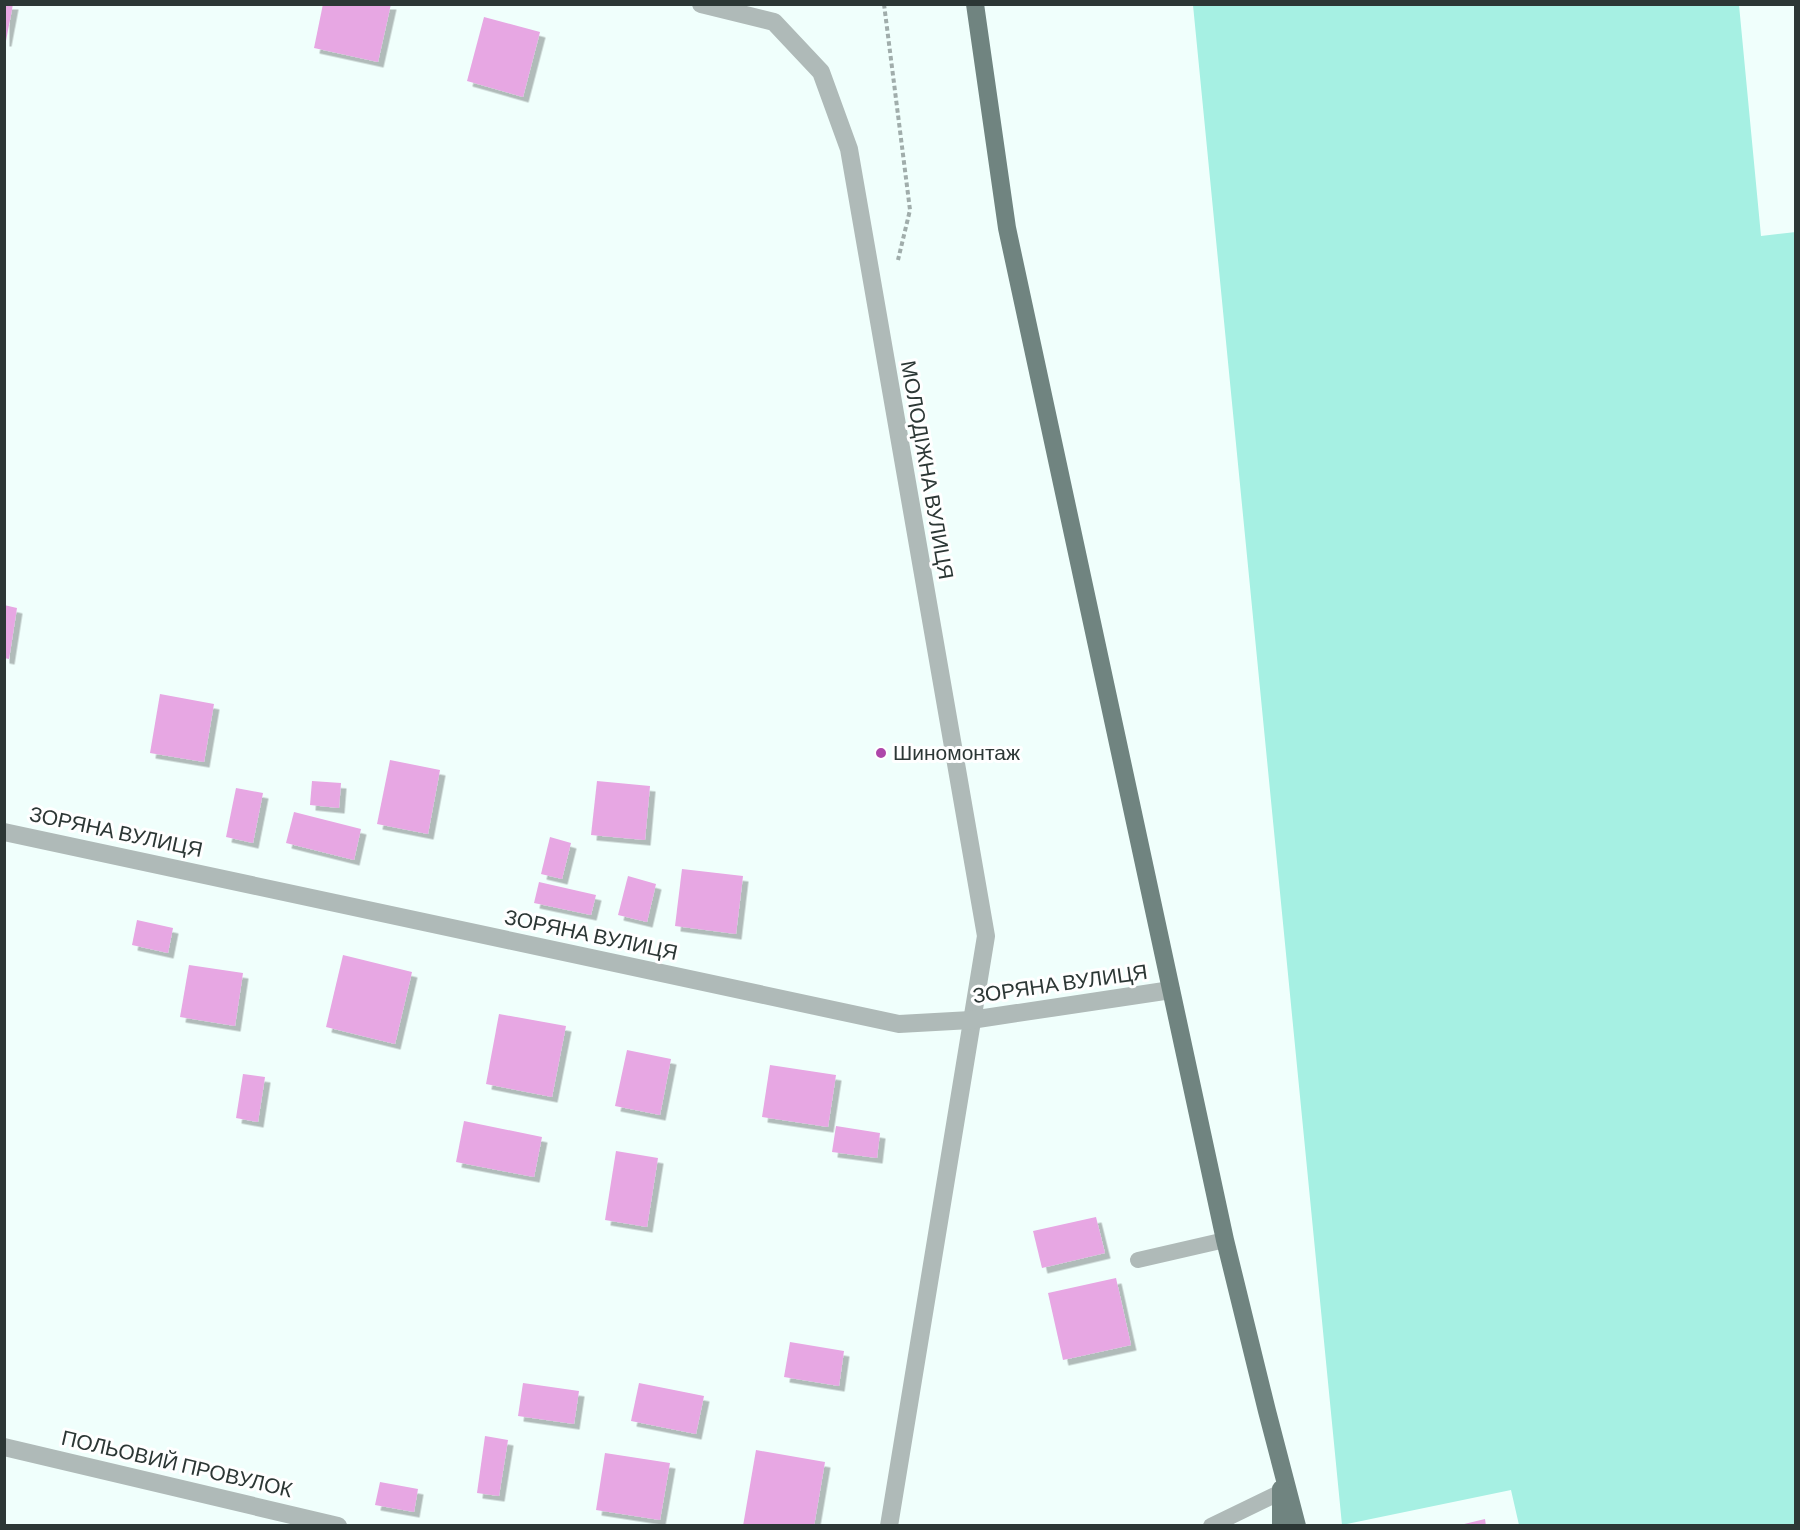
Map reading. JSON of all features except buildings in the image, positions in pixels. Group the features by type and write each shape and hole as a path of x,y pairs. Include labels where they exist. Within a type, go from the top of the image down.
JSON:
{"main road":[{"path":"975,4 1007,228 1225,1240 1297,1526"},
{"path":"1267,1411 1281,1492 1281,1526"}],"street":[{"name":"МОЛОДІЖНА ВУЛИЦЯ","path":"701,4 774,22 821,72 849,149 986,936 889,1526"},
{"name":"ЗОРЯНА ВУЛИЦЯ","path":"4,832 899,1024 971,1020 1171,990"},
{"name":"ПОЛЬОВИЙ ПРОВУЛОК","path":"4,1447 338,1526"}],"lane":[{"path":"1138,1260 1225,1240"},
{"path":"1211,1526 1281,1492"}],"path":[{"path":"884,4 910,210 896,265"}],"green space":[{"path":"1193,5 1739,5 1761,236 1796,232 1795,1525 1519,1525 1511,1490 1342,1525"}],"place":[{"name":"Шиномонтаж","path":"881,753"}]}
